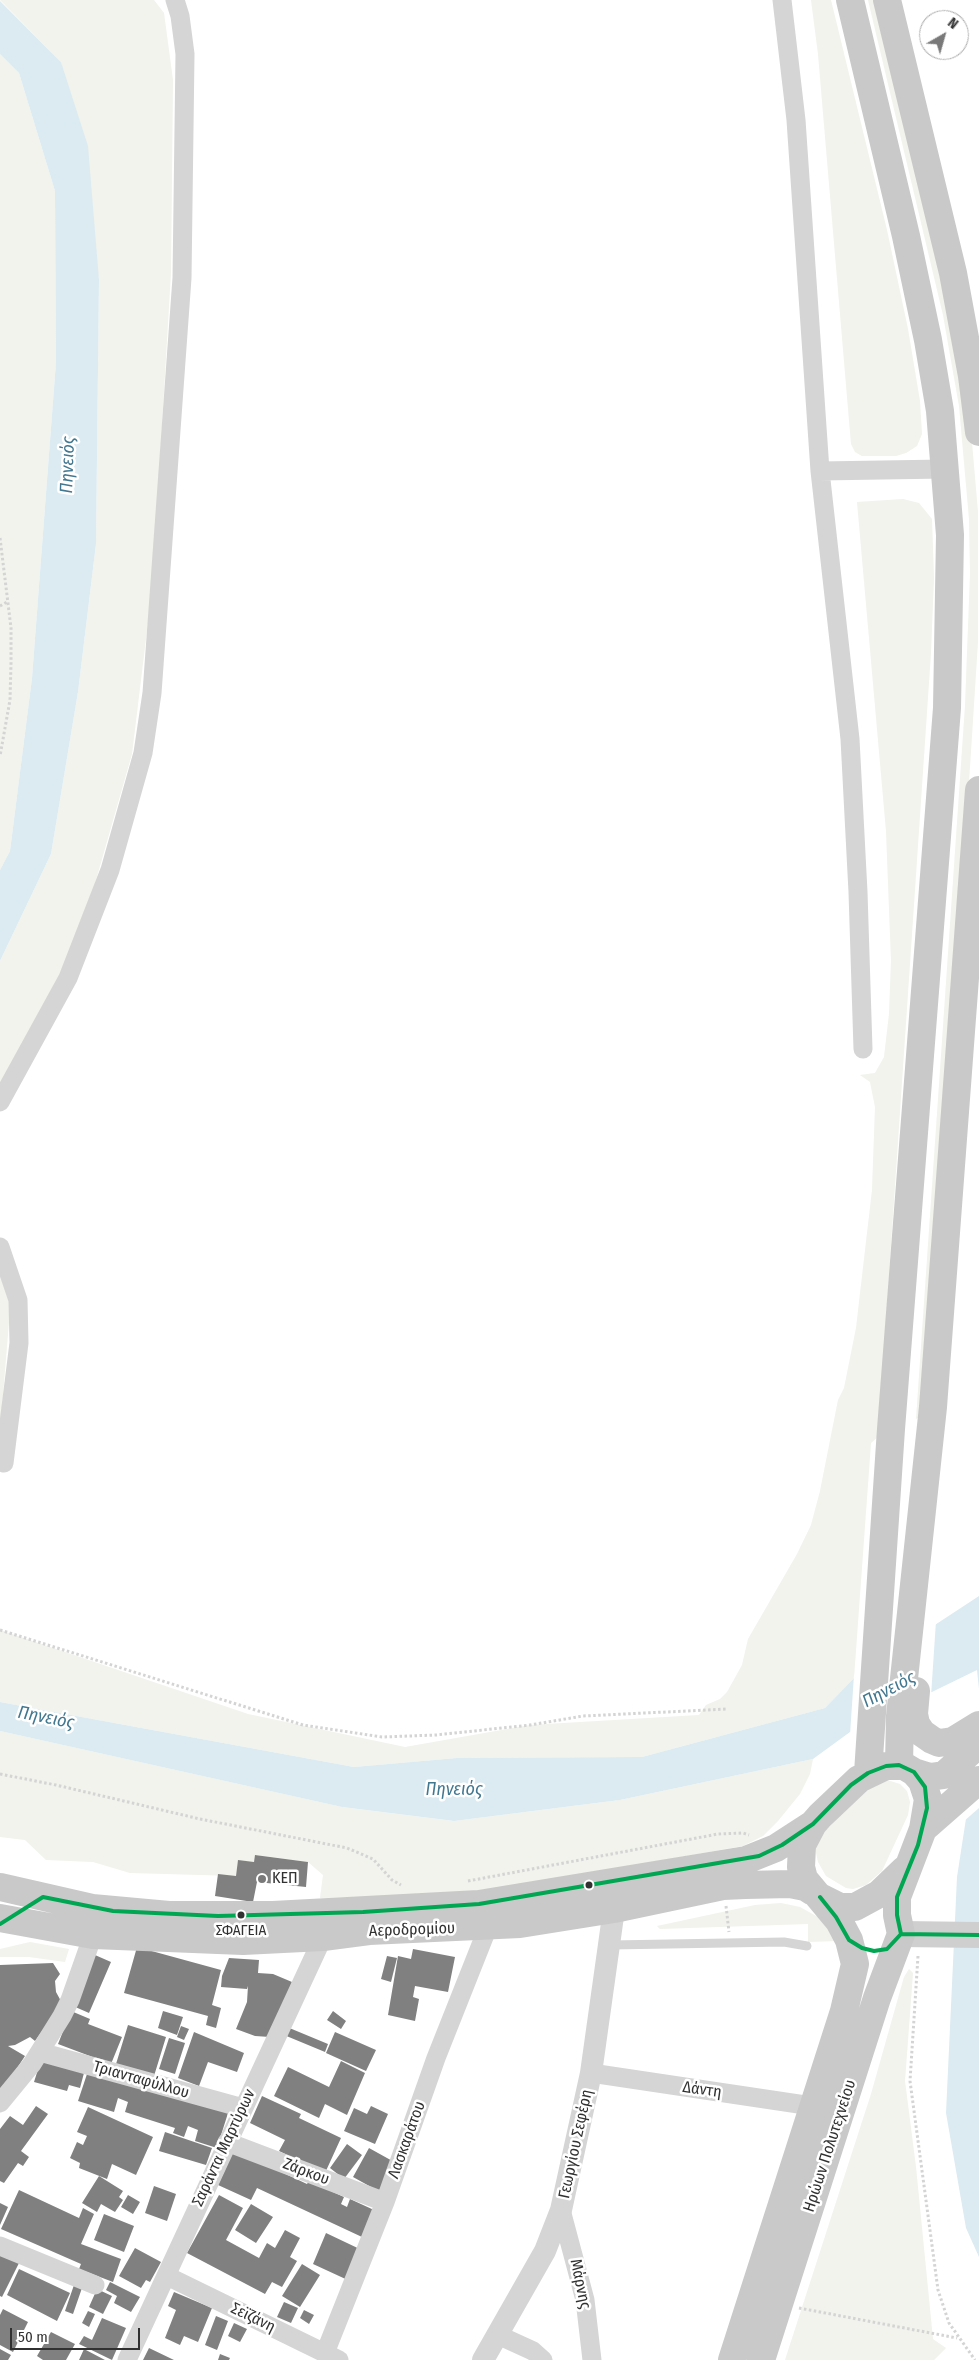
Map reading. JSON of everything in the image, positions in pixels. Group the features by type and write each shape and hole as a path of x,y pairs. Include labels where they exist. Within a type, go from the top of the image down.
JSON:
{"main road":[{"path":"850,0 920,296 940,411 950,535 947,708 891,1430 884,1554 869,1734 868,1773"},
{"path":"887,0 953,272 972,376 979,432"},
{"path":"932,1821 927,1794 907,1768 906,1659 933,1407 979,790"},
{"path":"907,1721 928,1738 940,1743 967,1734 979,1725"},
{"path":"908,1865 879,1894 854,1907 840,1907 816,1895 804,1879 800,1856 802,1845 813,1824 851,1785 868,1773 886,1766 907,1768 930,1777 944,1775 979,1744"},
{"path":"901,1934 896,1904 908,1865 932,1821 979,1780"},
{"name":"Αεροδρομίου","path":"0,1887 113,1911 208,1916 363,1912 479,1904 746,1860 776,1848 813,1824"},
{"name":"Αεροδρομίου","path":"2,1920 94,1935 243,1941 323,1937 369,1931 488,1927 614,1909 723,1886 790,1884 816,1895"},
{"name":"Ηρώων Πολυτεχνείου","path":"732,2360 850,1991 855,1959 849,1940 836,1917 816,1895"},
{"name":"Αεροδρομίου","path":"2,1920 43,1897"},
{"path":"849,1940 866,1950 878,1951 887,1949 901,1934 979,1935"},
{"name":"Ηρώων Πολυτεχνείου","path":"761,2360 877,1998 901,1934"}],"street":[{"path":"0,1102 68,978 110,870 143,753 152,693 182,278 185,54 180,16 175,0"},
{"path":"782,0 796,120 820,471 850,739 858,892 863,1049"},
{"path":"820,471 946,469"},
{"path":"0,1246 18,1300 20,1343 4,1464"},
{"name":"Γεωργίου Σεφέρη","path":"483,2360 544,2251 561,2210 591,2073 611,1945 614,1909"},
{"name":"Λασκαράτου","path":"332,2357 436,2058 488,1927"},
{"path":"0,2104 40,2052 70,2000 94,1935"},
{"name":"Σαράντα Μαρτύρων","path":"127,2360 167,2276 242,2108 323,1937"},
{"name":"Τριανταφύλλου","path":"40,2052 242,2108"},
{"name":"Δάντη","path":"591,2073 812,2106"},
{"name":"Ζάρκου","path":"227,2142 385,2202"},
{"name":"Μάρνης","path":"561,2210 585,2300 592,2360"},
{"path":"0,2246 95,2285"},
{"name":"Σεϊζάνη","path":"167,2276 332,2357"},
{"path":"498,2335 533,2352 543,2360"}],"lane":[{"path":"611,1945 784,1942 807,1946"}],"path":[{"path":"0,538 11,628 10,700 0,756"},
{"path":"0,606 7,602"},
{"path":"0,1630 302,1725 382,1738 530,1726 583,1716 728,1709"},
{"path":"0,1774 56,1785 200,1820 346,1848 373,1859 392,1880 408,1889"},
{"path":"467,1881 718,1834 743,1833 751,1836"},
{"path":"716,1909 736,1906"},
{"path":"916,1984 910,2081 938,2290 942,2308 958,2338 975,2360"},
{"path":"778,2304 958,2338"}],"shaded area":[{"path":"0,0 154,0 164,13 173,80 171,273 157,509 150,606 132,754 68,978 0,1100 0,961 51,854 78,692 96,544 99,280 61,62"},
{"path":"811,0 831,0 887,230 908,329 920,401 922,434 917,446 906,453 896,456 862,456 855,452 851,444 818,54"},
{"path":"868,0 876,0 921,177 971,431 978,512 978,642 970,767 924,1414 916,1419 965,706 970,574 969,519 959,406 943,315"},
{"path":"0,54 19,73 55,191 56,362 32,678 10,851 0,870"},
{"path":"903,499 919,503 932,519 934,578 931,653 878,1437 871,1443 854,1678 825,1708 642,1757 457,1758 354,1767 0,1702 0,1630 248,1714 405,1747 530,1725 699,1715 706,1705 720,1699 727,1692 742,1665 748,1639 797,1554 811,1525 820,1491 838,1400 844,1388 856,1328 872,1190 875,1107 870,1082 860,1075 875,1073 884,1057 889,1014 891,961 886,831 857,502"},
{"path":"0,1247 12,1286 0,1431"},
{"path":"0,1731 342,1807 454,1821 620,1800 813,1759 810,1774 800,1794 763,1836 743,1846 486,1891 419,1896 320,1898 323,1875 308,1862 256,1855 254,1862 238,1861 236,1876 130,1873 93,1862 46,1860 25,1840 0,1837"},
{"path":"887,1780 900,1784 907,1791 910,1802 908,1815 882,1871 866,1885 853,1889 846,1888 826,1876 818,1862 815,1848 818,1839 868,1787"},
{"path":"781,1903 800,1907 824,1921 838,1941 808,1942 808,1924 660,1929 657,1926 755,1905"},
{"path":"30,1942 69,1949 65,1962 29,1957 0,1957 0,1949"},
{"path":"909,1969 913,1973 905,2081 916,2167 933,2339 946,2348 934,2360 785,2360 871,2094 904,1977"}],"water":[{"name":"Πηνειός","path":"0,1 61,62 88,146 99,280 96,544 78,692 51,854 0,961 0,870 10,851 32,678 56,362 55,191 19,73 0,54"},
{"name":"Πηνειός","path":"979,1596 979,1689 977,1670 850,1732 813,1759 620,1800 454,1821 342,1807 0,1731 0,1702 354,1767 457,1758 642,1757 825,1708 854,1678"},
{"path":"979,1734 979,2257 966,2228 946,2113 957,1877"}],"pier":[{"path":"936,1621 931,1696 850,1735 854,1675"},
{"path":"979,1731 979,1808 963,1822 977,1733"}],"building":[{"name":"ΚΕΠ","path":"255,1855 308,1862 306,1887 257,1882 253,1902 215,1896 218,1874 236,1876 238,1860 254,1862"},
{"path":"137,1947 221,1970 212,2005 221,2008 216,2028 206,2025 208,2016 124,1993"},
{"path":"413,1949 455,1957 448,1992 415,1986 413,1997 419,1999 415,2021 388,2015 398,1956 411,1959"},
{"path":"95,1955 111,1962 89,2013 73,2006"},
{"path":"387,1956 397,1958 391,1982 381,1979"},
{"path":"229,1958 259,1960 258,1973 273,1974 292,1982 270,2037 255,2036 236,2029 247,2002 248,1986 247,1989 221,1987 222,1976"},
{"path":"53,1963 60,1974 55,1981 56,1992 62,2003 35,2041 30,2037 15,2045 8,2046 25,2056 0,2094 0,1965"},
{"path":"71,2011 90,2019 88,2024 122,2037 111,2064 58,2044"},
{"path":"163,2011 183,2017 177,2035 158,2028"},
{"path":"333,2011 346,2021 341,2029 327,2020"},
{"path":"128,2025 166,2037 154,2076 116,2064"},
{"path":"181,2026 189,2029 184,2040 177,2037"},
{"path":"287,2027 328,2044 325,2052 284,2035"},
{"path":"194,2032 244,2053 237,2072 208,2062 199,2086 178,2078"},
{"path":"335,2032 376,2050 366,2071 326,2053"},
{"path":"169,2038 185,2043 175,2074 159,2069"},
{"path":"41,2060 84,2073 80,2088 69,2085 67,2091 34,2082"},
{"path":"341,2061 365,2073 347,2115 325,2104 319,2118 274,2096 288,2067 329,2087"},
{"path":"89,2068 228,2113 217,2148 195,2141 198,2130 188,2126 184,2137 173,2133 175,2128 125,2112 128,2102 118,2098 114,2112 78,2101"},
{"path":"262,2096 301,2114 299,2118 341,2138 325,2173 279,2151 285,2140 250,2123"},
{"path":"36,2106 48,2114 21,2151 29,2157 23,2166 18,2163 4,2183 0,2181 0,2129 10,2116 23,2125"},
{"path":"371,2106 388,2114 375,2144 344,2131 354,2108 367,2114"},
{"path":"88,2107 153,2137 136,2175 112,2164 107,2179 79,2168 80,2163 70,2158 77,2142 83,2145 87,2136 77,2132"},
{"path":"165,2132 212,2148 206,2165 159,2151"},
{"path":"347,2144 362,2155 344,2179 330,2168"},
{"path":"369,2148 396,2163 380,2192 353,2177"},
{"path":"234,2150 307,2184 309,2181 344,2197 341,2204 347,2207 350,2199 374,2210 362,2237 257,2188 251,2200 218,2185"},
{"path":"99,2176 123,2191 119,2197 123,2200 115,2212 101,2204 97,2212 82,2203"},
{"path":"154,2186 176,2194 167,2221 145,2213"},
{"path":"19,2190 79,2218 83,2208 94,2214 81,2244 121,2259 113,2282 79,2269 81,2264 1,2229"},
{"path":"128,2195 140,2202 133,2214 121,2207"},
{"path":"219,2195 243,2208 226,2240 259,2258 267,2243 275,2248 285,2230 300,2238 290,2257 297,2261 282,2287 272,2282 265,2294 187,2253"},
{"path":"0,2203 8,2207 0,2225"},
{"path":"251,2204 273,2217 256,2243 235,2230"},
{"path":"104,2214 134,2226 124,2252 94,2240"},
{"path":"326,2233 366,2252 352,2282 313,2264"},
{"path":"135,2248 161,2262 150,2282 146,2280 141,2288 119,2276"},
{"path":"0,2254 20,2261 2,2297 0,2296"},
{"path":"302,2264 320,2275 300,2307 282,2296"},
{"path":"19,2269 70,2293 57,2321 7,2295"},
{"path":"110,2282 140,2297 131,2312 114,2303 117,2296 106,2290"},
{"path":"74,2285 82,2288 73,2314 65,2311"},
{"path":"97,2289 112,2296 103,2314 89,2307"},
{"path":"174,2292 212,2308 198,2342 184,2336 180,2345 165,2338 176,2310 168,2306"},
{"path":"284,2302 298,2308 291,2323 277,2317"},
{"path":"3,2309 28,2322 13,2352 0,2345 0,2315"},
{"path":"304,2310 314,2315 309,2324 300,2318"},
{"path":"88,2311 95,2314 89,2327 82,2323"},
{"path":"216,2316 228,2321 217,2350 205,2345"},
{"path":"102,2318 126,2328 112,2360 79,2344 84,2336 92,2340"},
{"path":"234,2323 247,2329 240,2342 228,2336"},
{"path":"51,2332 75,2344 66,2360 43,2360 37,2356"},
{"path":"149,2348 174,2360 143,2360"},
{"path":"0,2349 11,2355 8,2360 0,2360"},
{"path":"84,2349 105,2360 79,2360"},
{"path":"220,2354 230,2358 229,2360 218,2360"}],"transit line":[{"path":"0,1924 43,1897 113,1911 218,1916 363,1912 479,1904 759,1856 782,1845 813,1824 851,1785 868,1773 886,1766 899,1765 914,1772 925,1787 927,1808 918,1845 897,1897 897,1915 901,1934 887,1949 874,1951 862,1948 849,1940 836,1917 820,1897"},
{"path":"901,1934 979,1935"}],"place":[{"name":"ΚΕΠ","path":"262,1879"},
{"name":"ΣΦΑΓΕΙΑ","path":"241,1915"}]}
